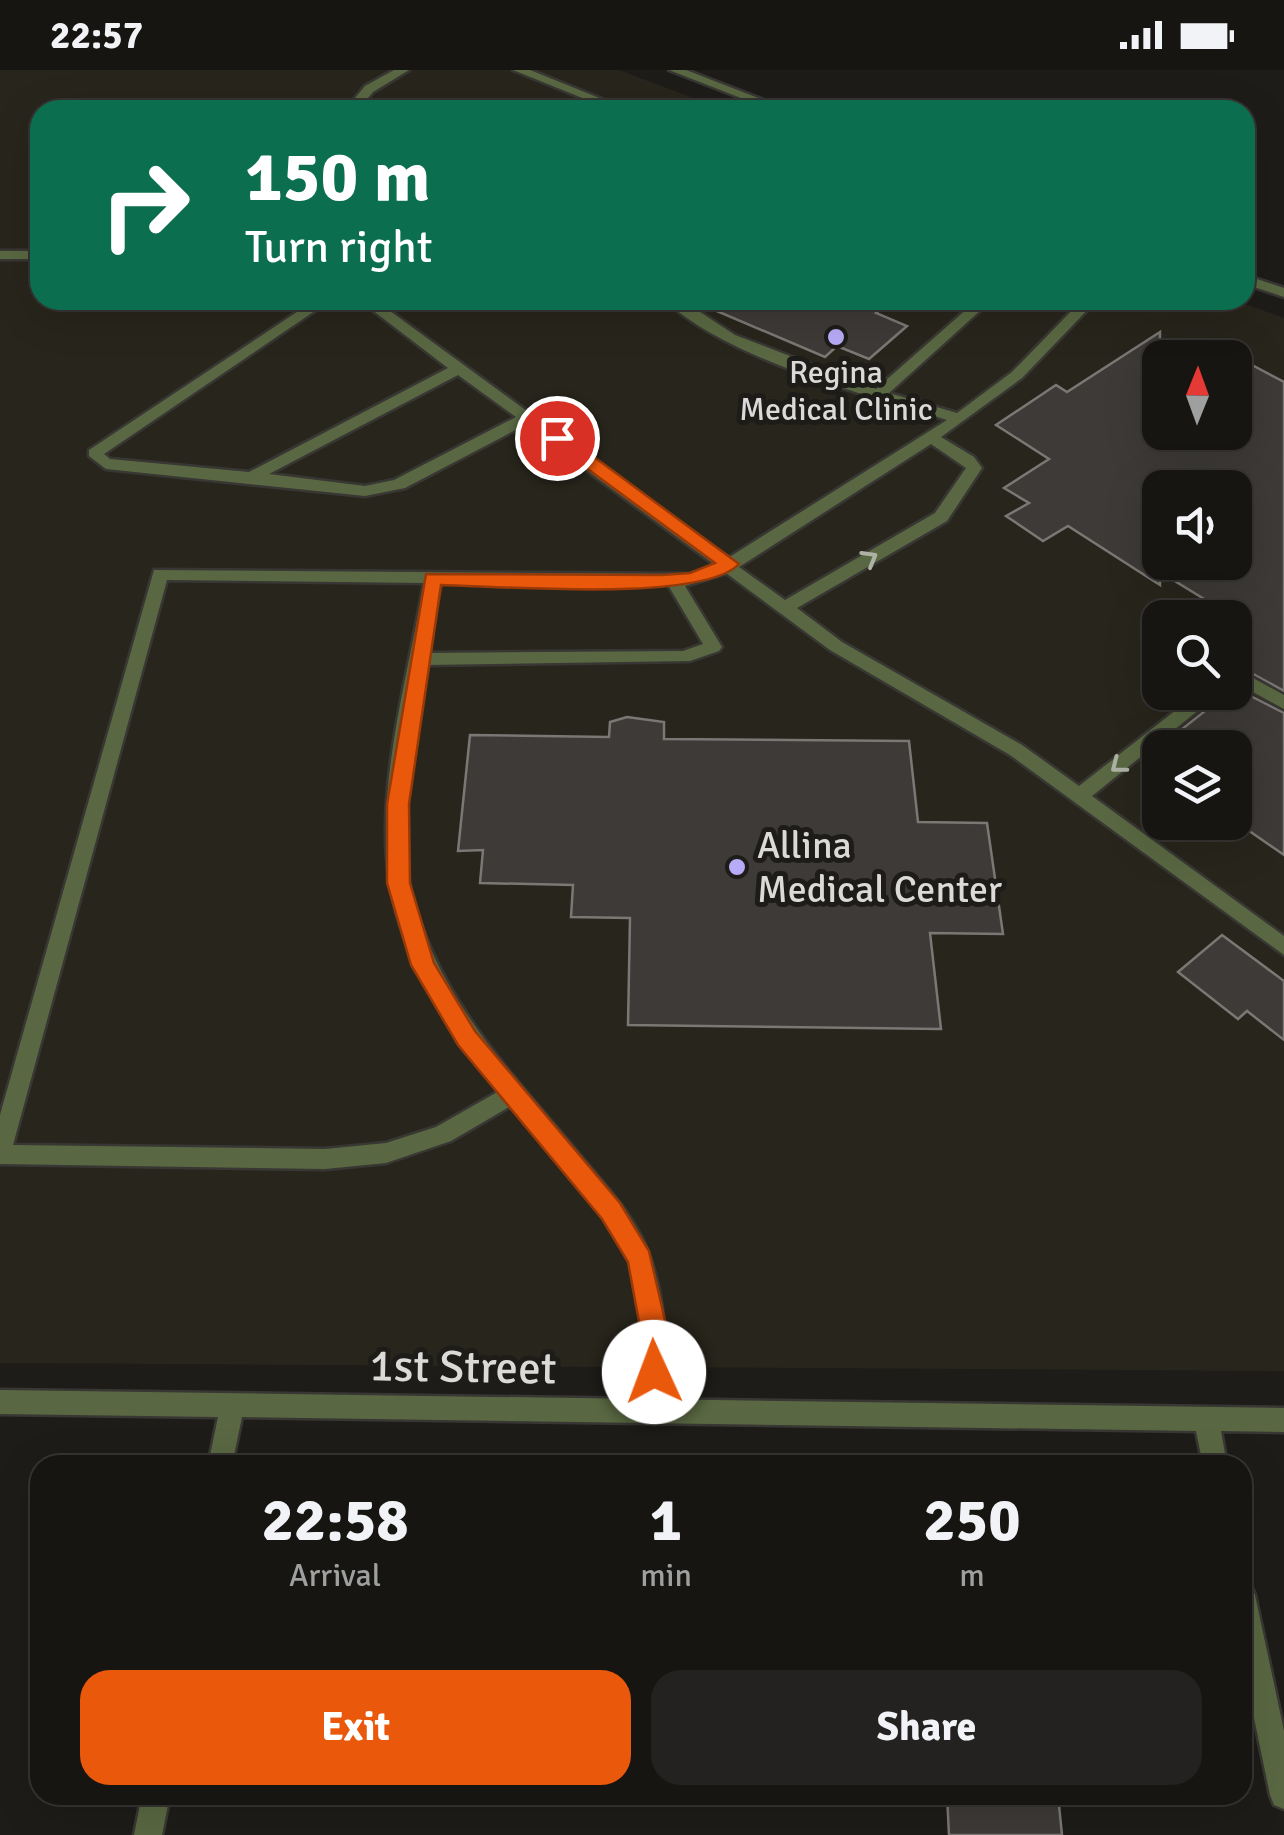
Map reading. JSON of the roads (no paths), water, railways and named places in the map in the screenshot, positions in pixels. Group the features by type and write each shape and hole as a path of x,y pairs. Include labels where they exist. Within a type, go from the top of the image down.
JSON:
{"street":[{"path":"359,100 369,89 403,70"},
{"path":"519,70 596,100"},
{"path":"675,70 756,100"},
{"path":"0,255 30,255"},
{"path":"1255,283 1284,293"},
{"path":"309,310 94,453 106,464 366,491 398,484 528,417"},
{"path":"380,310 730,564 836,646 1016,750 1284,947"},
{"path":"687,310 730,338 878,395 958,419"},
{"path":"878,395 974,310"},
{"path":"516,1092 442,1134 386,1153 325,1160 0,1154 160,574 692,580 730,564 958,419 1017,376 1080,310"},
{"path":"251,477 460,367"},
{"path":"786,608 941,517 974,468 970,460 930,437"},
{"path":"433,578 398,804 398,883 423,965 466,1038 516,1092 611,1211 640,1259 655,1333 654,1412"},
{"path":"420,659 684,657 713,648 674,580"},
{"path":"1252,684 1284,703"},
{"path":"1079,796 1189,710"},
{"name":"1st Street","path":"0,1402 1284,1420"},
{"path":"222,1455 232,1405"},
{"path":"1206,1419 1214,1455"},
{"path":"1252,1643 1284,1795"},
{"path":"148,1835 154,1805"}],"place":[{"name":"Regina Medical Clinic","path":"836,337"},
{"name":"Allina Medical Center","path":"737,867"}]}
